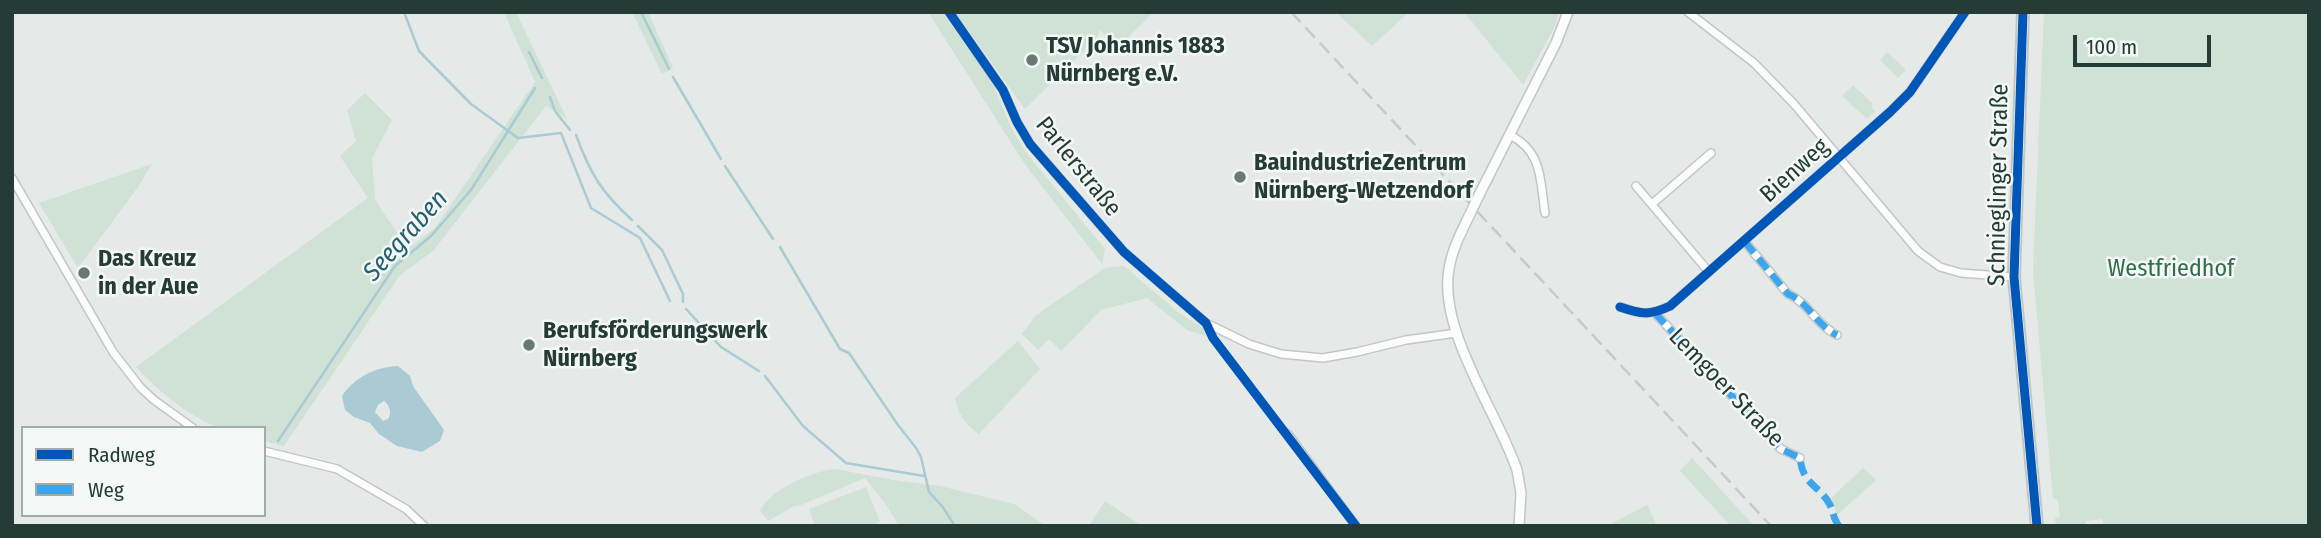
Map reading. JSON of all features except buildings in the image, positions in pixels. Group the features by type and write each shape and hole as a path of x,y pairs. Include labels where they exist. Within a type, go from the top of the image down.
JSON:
{"main road":[{"name":"Schnieglinger Straße","path":"2023,12 2014,277 2037,526"}],"street":[{"name":"Parlerstraße","path":"949,12 1003,90 1030,144 1124,252 1206,323 1249,344 1281,354 1323,358 1406,340 1457,333"},
{"path":"1520,526 1521,493 1517,470 1457,333 1448,299 1448,270 1470,214 1556,43 1568,12"},
{"path":"1688,12 1754,63 1794,104 1918,251 1940,267 1961,273 2014,277"},
{"name":"Bienweg","path":"1655,313 1670,306 1745,242 1910,92 1965,12"},
{"path":"1510,135 1524,142 1533,154 1540,171 1545,213"},
{"path":"1652,204 1711,153"},
{"path":"12,178 113,352 140,387 190,426"},
{"path":"1636,186 1709,272"},
{"path":"1745,242 1788,294 1797,298 1824,328 1837,335"},
{"path":"1620,307 1640,314 1655,313"},
{"name":"Lemgoer Straße","path":"1655,313 1781,449 1800,458"},
{"path":"1288,434 1356,526"},
{"path":"266,452 337,470 406,509 424,526"}],"green space":[{"path":"504,12 516,12 567,119 546,106 433,251 400,275 284,446 266,442 266,426 215,426 207,422 174,402 136,367 368,198 340,156 356,141 347,110 365,93 392,120 372,158 375,200 408,249 435,228 535,82"},
{"path":"632,12 648,12 673,68 662,74"},
{"path":"928,12 942,12 992,82 1011,127 1025,151 1105,249 1102,264 1024,163"},
{"name":"TSV Johannis 1883 Nürnberg e.V.","path":"955,12 1154,12 1117,48 1100,30 1097,37 1025,109"},
{"path":"1336,12 1409,12 1372,46"},
{"path":"1464,12 1559,12 1555,26 1523,85"},
{"name":"Westfriedhof","path":"2044,12 2309,12 2309,526 2104,526 2102,519 2086,521 2086,526 2056,526 2055,518 2060,517 2058,501 2053,498 2033,271"},
{"path":"1887,52 1906,70 1898,78 1880,60"},
{"path":"1853,85 1873,104 1871,107 1875,111 1867,119 1842,96"},
{"path":"152,164 138,187 78,268 39,203"},
{"path":"1124,266 1179,313 1203,328 1206,336 1187,330 1147,298 1101,310 1061,351 1049,339 1038,350 1022,334 1036,315 1105,268"},
{"path":"1018,341 1040,369 979,434 963,419 955,398"},
{"path":"1692,458 1754,526 1731,526 1680,471"},
{"path":"1863,468 1876,480 1835,517 1835,507 1829,500"},
{"path":"835,469 940,486 1014,504 1046,526 899,526 865,478 794,506 768,521 760,510 774,495 793,482"},
{"path":"866,487 880,522 870,526 815,526 809,509"},
{"path":"1105,501 1142,526 1089,526"},
{"path":"1647,505 1657,526 1607,526"}],"water":[{"path":"398,366 410,376 413,386 444,430 440,441 422,452 397,446 379,434 370,423 345,410 342,396 353,383 366,374","holes":["384,401 389,407 390,415 383,421 375,412 378,405"]}],"waterway":[{"path":"404,12 419,51 471,104 518,138 561,133 591,208 640,238 670,301"},
{"path":"641,12 669,69"},
{"path":"529,52 542,78"},
{"path":"673,77 721,159"},
{"name":"Seegraben","path":"278,441 395,266 431,236 471,190 535,88"},
{"path":"550,97 555,111 570,130"},
{"path":"576,135 598,181 632,220"},
{"path":"725,166 773,239"},
{"path":"638,226 662,250 683,294 683,302"},
{"path":"780,247 840,349 849,353 916,448 921,457 929,492 955,526"},
{"path":"686,309 721,347 759,371"},
{"path":"765,376 803,426 846,463 924,476"}],"railway":[{"path":"1291,12 1771,526"}],"marked path":[{"path":"1745,242 1788,294 1801,302 1823,326 1837,335"},
{"path":"1655,313 1781,449 1800,458 1804,474 1826,498 1839,526"}],"cycle path":[{"path":"949,12 1003,90 1030,144 1124,252 1206,323 1213,338 1356,526"},
{"path":"1620,307 1645,313 1670,306 1890,112 1910,92 1965,12"},
{"path":"2023,12 2014,277 2037,526"}],"place":[{"name":"TSV Johannis 1883 Nürnberg e.V.","path":"1032,60"},
{"name":"BauindustrieZentrum Nürnberg-Wetzendorf","path":"1240,177"},
{"name":"Das Kreuz in der Aue","path":"84,273"},
{"name":"Berufsförderungswerk Nürnberg","path":"529,345"}]}
